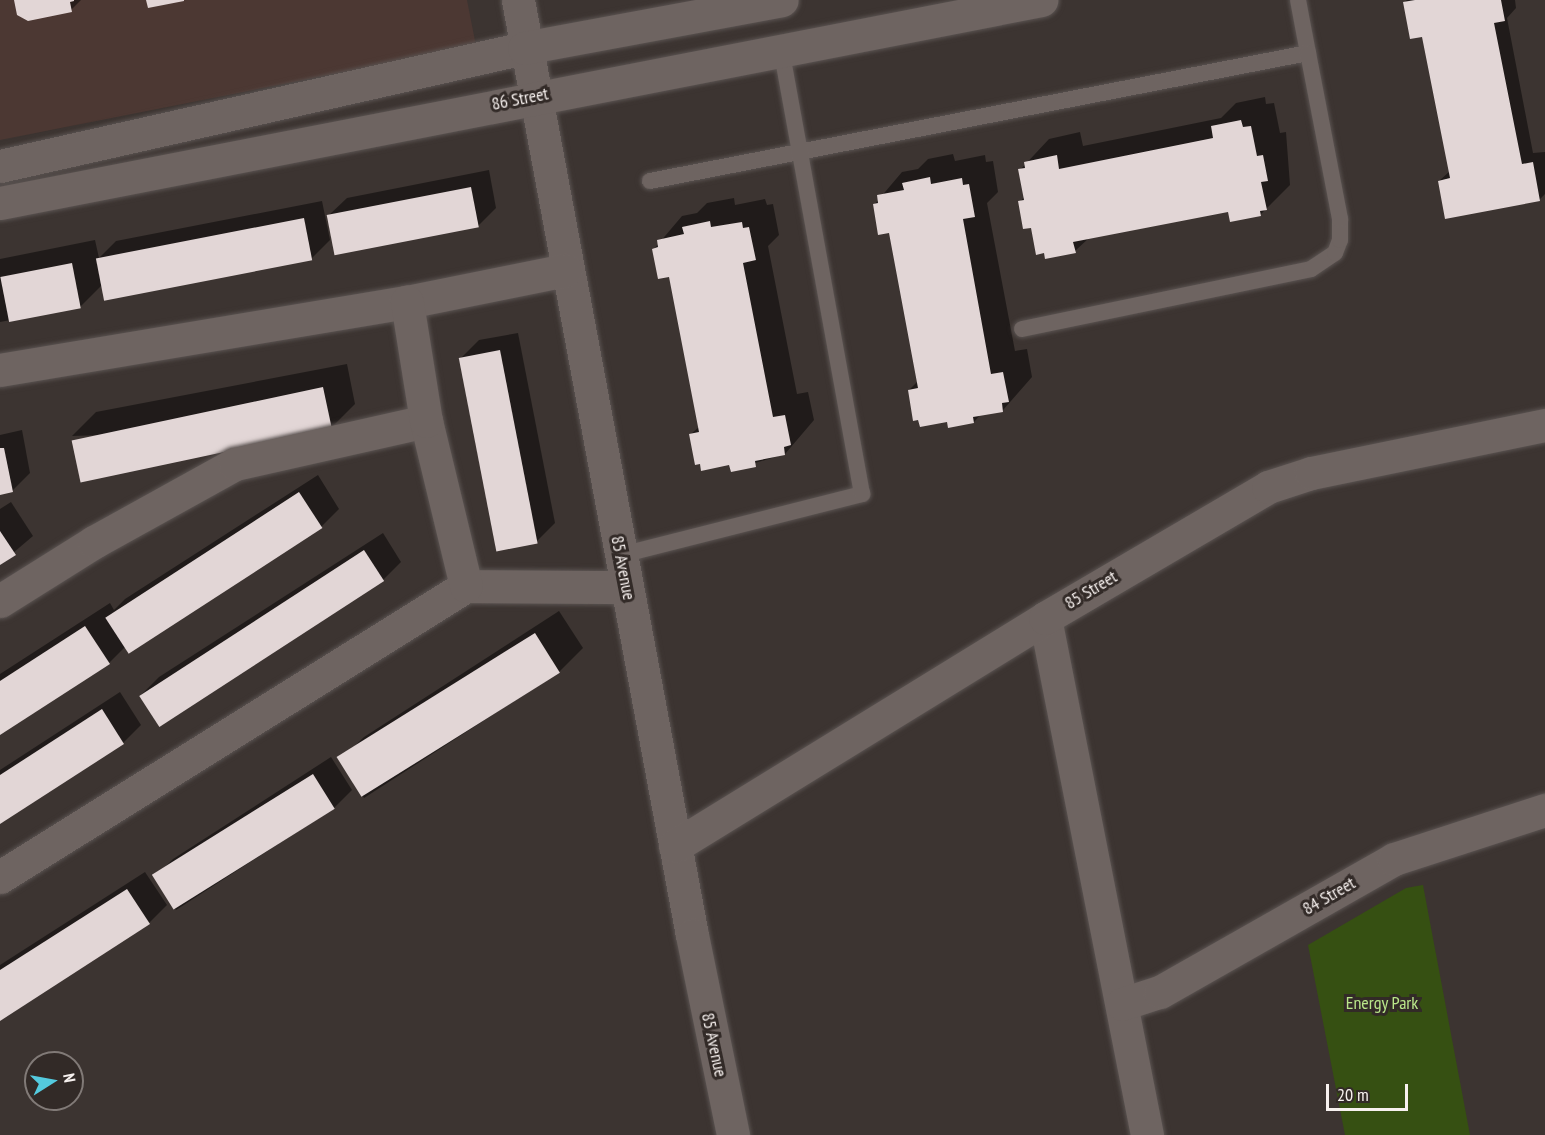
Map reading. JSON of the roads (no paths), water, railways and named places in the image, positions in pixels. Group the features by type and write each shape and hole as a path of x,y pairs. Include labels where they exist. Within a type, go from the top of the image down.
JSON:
{"street":[{"name":"85 Avenue","path":"518,0 533,96 675,846 733,1135"},
{"path":"0,166 525,48 782,0"},
{"name":"86 Street","path":"0,202 533,96 782,52 1041,0"},
{"path":"0,370 407,302 566,270"},
{"path":"407,302 426,421 466,586"},
{"path":"0,601 94,542 235,465 426,421"},
{"name":"85 Street","path":"675,846 1045,618 1268,487 1311,473 1545,425"},
{"path":"0,877 466,586 626,587"},
{"path":"1045,618 1147,1135"},
{"name":"84 Street","path":"1122,1004 1160,992 1394,859 1545,810"}],"lane":[{"path":"1022,328 1311,269 1335,253 1340,240 1340,219 1298,0"},
{"path":"621,555 862,494 782,52"},
{"path":"650,181 1308,53"}],"park label":[{"name":"Energy Park","path":"1382,1003"}]}
